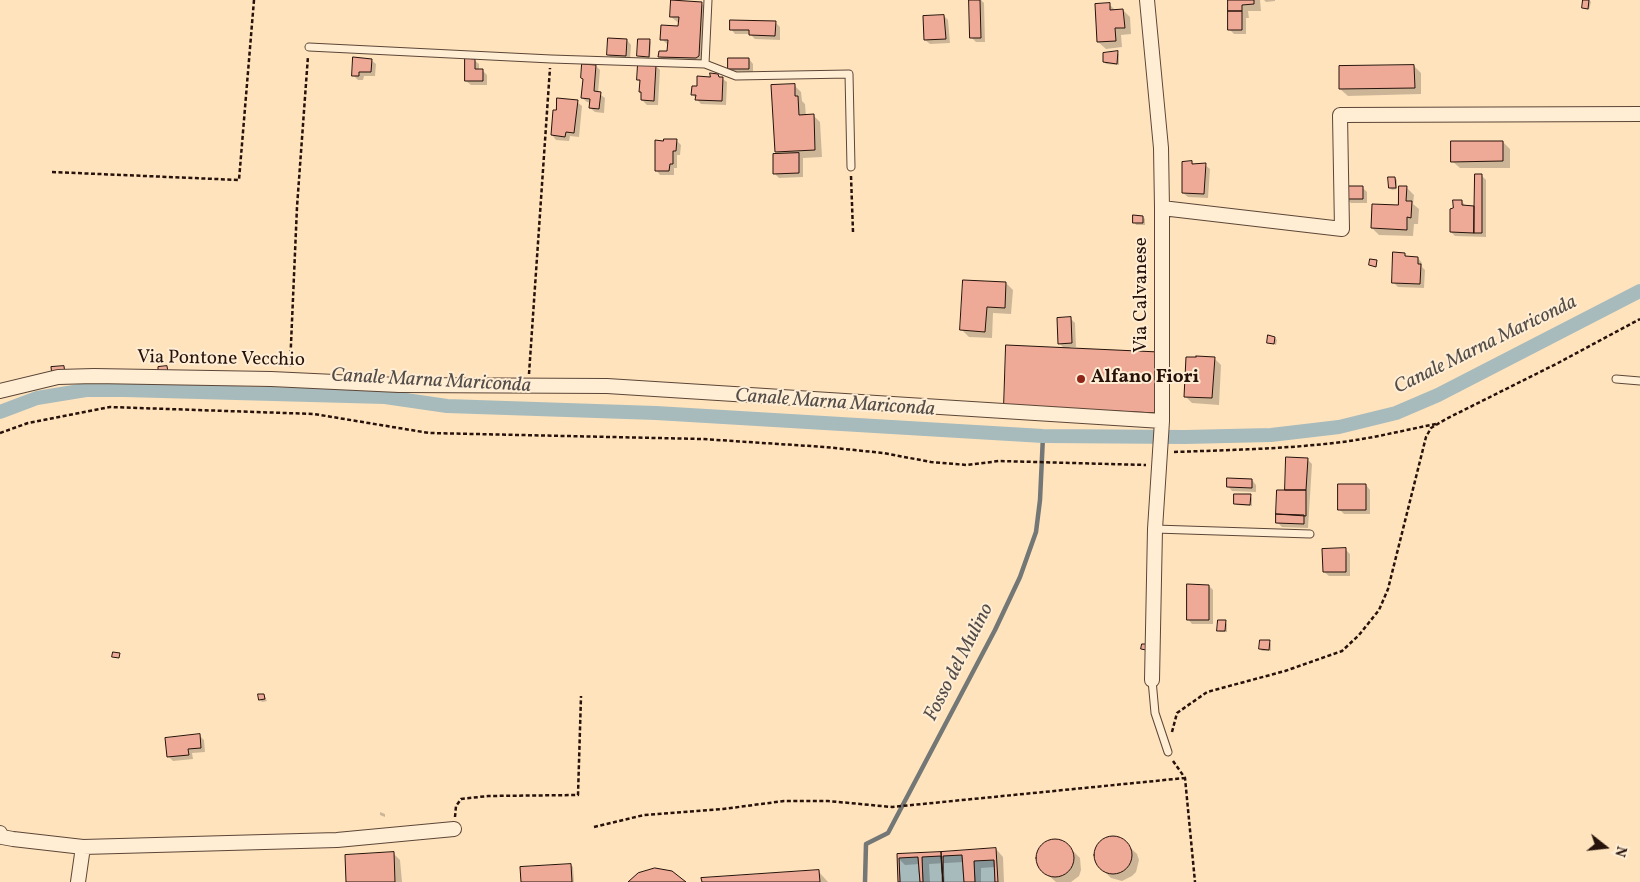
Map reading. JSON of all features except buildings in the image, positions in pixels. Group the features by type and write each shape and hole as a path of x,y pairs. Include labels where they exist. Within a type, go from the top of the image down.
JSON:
{"street":[{"name":"Via Calvanese","path":"1147,0 1161,148 1162,208 1162,423 1156,530 1152,680"},
{"path":"1162,208 1342,229 1340,115 1640,114"},
{"name":"Via Pontone Vecchio","path":"0,391 58,377 290,379 399,385 607,386 1162,423"},
{"path":"0,833 2,837 13,839 83,847 336,840 454,829"},
{"path":"78,882 83,847"}],"lane":[{"path":"705,64 708,0"},
{"path":"309,47 551,59 705,64 736,76 849,74 851,167"},
{"path":"1616,379 1640,381"},
{"path":"1156,530 1310,534"},
{"path":"1152,680 1155,714 1168,752"}],"path":[{"path":"52,172 239,180 254,0"},
{"path":"290,379 296,207 309,47"},
{"path":"528,386 551,59"},
{"path":"851,167 852,232"},
{"path":"1195,882 1185,778 1168,752 1177,713 1208,692 1285,671 1342,651 1359,635 1379,610 1388,589 1426,437 1431,428 1640,319"},
{"path":"0,433 28,423 110,406 314,414 429,433 702,439 864,451 931,462 967,465 999,461 1048,463 1303,446 1344,442 1439,423"},
{"path":"454,829 456,806 461,799 488,796 578,794 581,696"},
{"path":"594,827 644,815 723,809 784,801 828,801 892,807 1185,778"}],"shaded area":[{"path":"962,855 964,882 944,882 943,856"},
{"path":"941,856 942,882 923,882 922,857"},
{"path":"918,857 920,882 900,882 899,858"},
{"path":"994,860 995,882 975,882 974,861"}],"waterway":[{"name":"Canale Marna Mariconda","path":"0,412 37,398 86,390 124,390 385,397 447,406 656,413 1043,436 1185,437 1271,435 1339,427 1396,413 1438,395 1640,291"},
{"name":"Fosso del Mulino","path":"865,882 866,844 888,833 995,630 1020,577 1036,532 1040,500 1043,436"}],"place":[{"name":"Alfano Fiori","path":"1081,379"}]}
